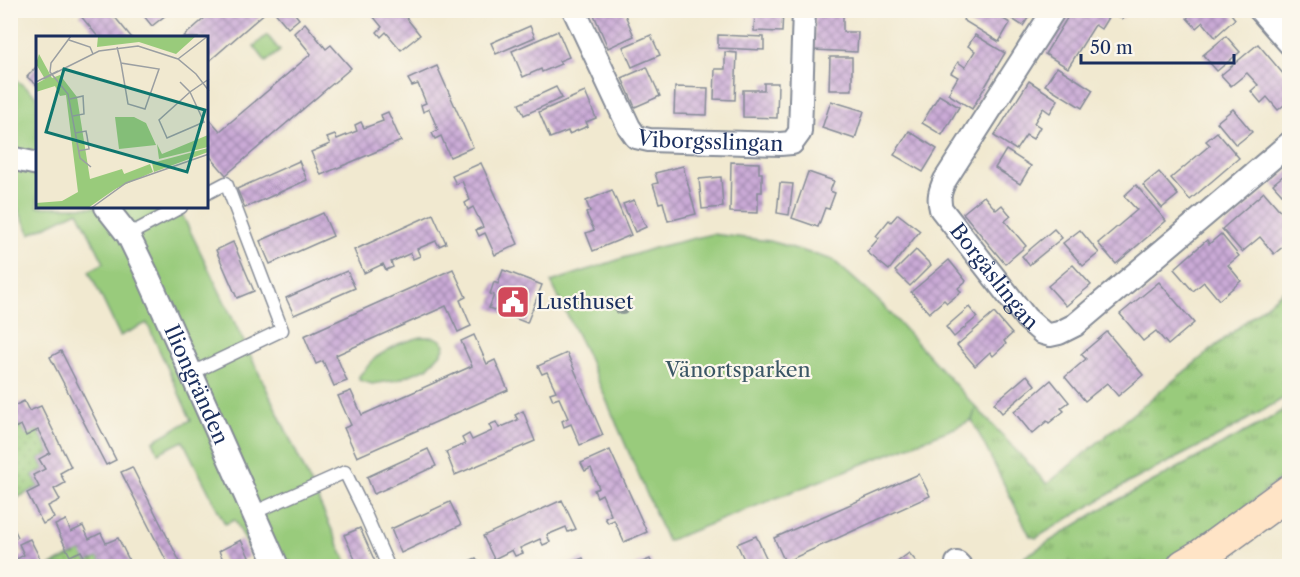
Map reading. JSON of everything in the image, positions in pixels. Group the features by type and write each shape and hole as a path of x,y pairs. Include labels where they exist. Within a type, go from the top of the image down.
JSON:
{"main road":[{"path":"1184,567 1290,491"}],"street":[{"name":"Viborgsslingan","path":"574,10 629,127 636,137 649,140 780,144 792,142 800,132 804,10"},
{"name":"Borgåslingan","path":"1054,10 945,180 939,200 941,209 1026,318 1043,333 1050,335 1059,333 1075,325 1290,143"},
{"path":"1260,10 1290,44"},
{"path":"10,158 36,164"},
{"name":"Iliongränden","path":"107,208 128,235 192,373 277,567"}],"lane":[{"path":"192,373 282,330 226,183 208,192"},
{"path":"128,235 179,208"},
{"path":"253,513 345,472 388,567"}],"green space":[{"path":"267,35 280,51 266,62 254,46"},
{"path":"11,76 36,95 36,208 179,208 287,431 348,566 258,566 235,520 225,524 183,441 158,453 153,441 191,420 147,323 120,336 89,271 104,263 78,211 30,234 11,195"},
{"name":"Vänortsparken","path":"712,234 770,241 833,260 880,302 976,407 972,420 667,541 586,353 551,282 654,248"},
{"path":"1289,286 1289,395 1223,434 1128,483 1036,538 1030,536 972,420 976,407 1047,484"},
{"path":"421,337 438,339 445,345 442,352 427,368 397,380 372,384 359,380 359,376 376,357 398,344"},
{"path":"1289,406 1289,472 1231,519 1163,566 1010,566 1103,508 1266,421"},
{"path":"21,425 38,430 50,453 39,459 45,469 33,475 39,487 11,501 11,430"},
{"path":"81,551 87,562 98,557 103,566 49,566"}],"building":[{"path":"85,10 109,10 130,36 97,36 80,15"},
{"path":"139,10 164,10 167,14 152,26"},
{"path":"214,10 268,10 208,62 208,36 184,36"},
{"path":"273,10 292,10 299,19 288,28"},
{"path":"368,10 400,10 420,35 401,50 386,32 381,37 377,32 382,27"},
{"path":"592,10 623,10 634,36 608,48"},
{"path":"755,10 783,10 782,32 754,31"},
{"path":"815,10 843,10 843,32 858,32 857,52 814,50"},
{"path":"969,10 989,10 1010,23 999,42 963,20"},
{"path":"998,10 1033,10 1023,26"},
{"path":"1072,10 1101,10 1109,16 1101,29 1095,25 1068,68 1045,54"},
{"path":"1109,10 1127,10 1122,19"},
{"path":"1192,10 1228,10 1235,19 1215,37 1203,22 1196,28 1187,18 1194,12"},
{"path":"305,23 326,49 331,45 351,68 226,175 208,154 208,148 211,145 208,141 208,117 220,131 311,54 294,33"},
{"path":"530,26 535,37 496,54 491,43"},
{"path":"558,31 569,57 559,61 561,64 523,77 512,51"},
{"path":"651,35 660,55 632,67 623,47"},
{"path":"718,35 764,37 764,50 718,48"},
{"path":"975,35 1005,53 972,109 948,94 958,77 951,73 958,62 965,67 975,51 968,46"},
{"path":"1226,36 1240,52 1217,71 1203,55"},
{"path":"1258,44 1290,82 1290,100 1278,110 1267,97 1261,103 1251,91 1258,85 1247,73 1231,86 1221,75"},
{"path":"725,52 737,53 735,100 714,99 715,69 725,69"},
{"path":"830,57 852,57 852,90 829,90"},
{"path":"437,66 473,147 450,157 441,136 435,139 432,133 438,130 429,109 423,112 421,105 426,103 418,84 412,86 408,79"},
{"path":"36,67 36,84 27,77"},
{"path":"647,67 660,96 635,107 622,78"},
{"path":"1057,67 1093,90 1082,108 1045,85"},
{"path":"1029,81 1058,100 1050,113 1043,108 1034,123 1040,127 1033,139 1026,135 1016,150 994,136"},
{"path":"764,83 778,83 777,118 743,117 743,90 764,90"},
{"path":"556,87 562,98 524,115 519,104"},
{"path":"675,87 708,88 707,115 674,114"},
{"path":"585,92 596,118 586,122 588,126 569,134 568,131 550,138 539,112"},
{"path":"939,95 959,107 942,135 922,123"},
{"path":"831,101 864,111 855,139 822,128"},
{"path":"1233,109 1252,132 1236,145 1217,122"},
{"path":"388,112 401,141 321,175 311,152 330,144 327,138 335,135 337,139 357,131 355,125 361,122 364,128 383,121 381,115"},
{"path":"909,131 937,149 923,172 894,155"},
{"path":"1217,132 1239,158 1190,200 1171,178 1210,145 1206,141"},
{"path":"1006,150 1031,166 1020,184 995,168"},
{"path":"299,161 307,180 245,208 237,189"},
{"path":"731,162 759,163 759,173 762,173 762,192 758,192 758,213 730,212"},
{"path":"481,163 518,244 495,255 485,233 479,236 476,230 483,227 473,207 468,210 465,203 470,200 462,181 456,184 452,176"},
{"path":"683,166 696,214 668,221 663,202 659,203 653,184 658,183 655,173"},
{"path":"1290,170 1290,203 1273,184"},
{"path":"808,172 834,181 830,191 835,193 829,209 825,208 818,227 792,218"},
{"path":"1159,172 1178,195 1162,208 1143,185"},
{"path":"721,177 723,207 702,209 699,179"},
{"path":"780,183 793,184 789,215 777,213"},
{"path":"1136,185 1166,221 1116,264 1098,243 1137,210 1124,196"},
{"path":"612,190 631,235 593,251 586,233 594,230 586,213 590,211 586,201"},
{"path":"1264,192 1290,222 1290,241 1274,254 1260,237 1242,252 1222,229"},
{"path":"984,196 996,210 1002,205 1011,216 1005,221 1026,246 1005,264 963,213"},
{"path":"634,200 646,227 635,232 623,204"},
{"path":"323,213 333,236 270,264 260,241"},
{"path":"433,214 446,243 439,246 436,241 417,249 420,256 413,259 411,253 391,262 393,267 386,270 383,264 364,273 354,250"},
{"path":"898,214 920,231 889,270 867,252 879,238 876,236 889,220 891,222"},
{"path":"1054,229 1062,238 1029,265 1022,256"},
{"path":"1080,230 1099,253 1083,266 1063,243"},
{"path":"1221,234 1239,256 1228,265 1241,281 1219,300 1204,282 1193,291 1174,269 1207,240 1209,244"},
{"path":"233,242 254,291 237,298 216,250"},
{"path":"916,250 931,265 910,286 895,271"},
{"path":"949,260 966,281 958,288 961,292 947,303 944,300 929,313 911,292"},
{"path":"1073,265 1091,285 1066,306 1048,286"},
{"path":"453,269 466,297 460,300 471,326 458,332 446,306 336,355 347,381 334,386 323,361 316,364 304,336"},
{"name":"Lusthuset","path":"503,270 542,285 527,323 489,308 494,295 490,294 494,282 498,284"},
{"path":"347,271 355,288 294,315 286,298"},
{"path":"1159,282 1194,323 1168,345 1156,331 1143,341 1120,314"},
{"path":"969,307 977,317 954,337 946,327"},
{"path":"994,313 1012,334 1004,341 1006,344 993,356 990,352 975,366 957,345"},
{"path":"1107,332 1143,375 1118,396 1107,383 1085,401 1065,377 1086,359 1081,354"},
{"path":"474,335 487,364 495,360 508,390 357,457 344,428 351,425 338,396 351,391 362,415 472,366 461,341"},
{"path":"61,351 116,460 106,465 50,357"},
{"path":"567,353 603,435 580,445 571,424 564,427 562,421 568,418 559,398 553,400 550,393 556,391 547,372 542,374 538,366"},
{"path":"1027,375 1035,385 1002,413 994,403"},
{"path":"1051,380 1069,402 1061,408 1064,411 1049,423 1047,421 1032,434 1014,412"},
{"path":"24,401 29,411 41,406 71,467 60,473 65,483 54,489 60,500 48,506 54,518 43,524 27,493 39,487 33,475 45,469 39,459 50,453 38,430 26,436 21,425 10,430 10,403 12,407"},
{"path":"523,411 535,441 455,475 446,452 465,444 462,438 469,434 472,440 492,431 489,425 496,422 499,428 518,420 515,415"},
{"path":"428,449 436,466 374,494 367,477"},
{"path":"610,450 647,532 624,542 614,520 608,523 605,518 611,515 602,494 597,497 594,490 599,488 591,468 585,471 581,463"},
{"path":"132,467 182,566 169,566 121,472"},
{"path":"919,474 930,496 785,562 774,538"},
{"path":"562,500 576,529 568,532 566,527 547,535 550,542 543,545 540,539 520,548 523,553 515,556 512,550 494,559 483,536"},
{"path":"450,502 461,525 401,553 391,529"},
{"path":"66,520 71,532 83,526 89,539 101,533 106,543 118,538 132,566 118,566 115,561 103,566 98,557 87,562 81,551 70,556 55,525"},
{"path":"10,521 18,537 10,541"},
{"path":"360,528 377,566 358,566 344,535"},
{"path":"756,536 770,566 747,566 737,544"},
{"path":"30,539 44,566 16,566 13,561 24,555 19,544"},
{"path":"241,540 249,557 226,566 219,551"},
{"path":"909,553 920,566 892,566"},
{"path":"476,558 481,566 457,566"},
{"path":"583,558 587,566 563,566"},
{"path":"650,559 653,566 633,566"}],"place":[{"name":"Lusthuset","path":"513,302"}]}
